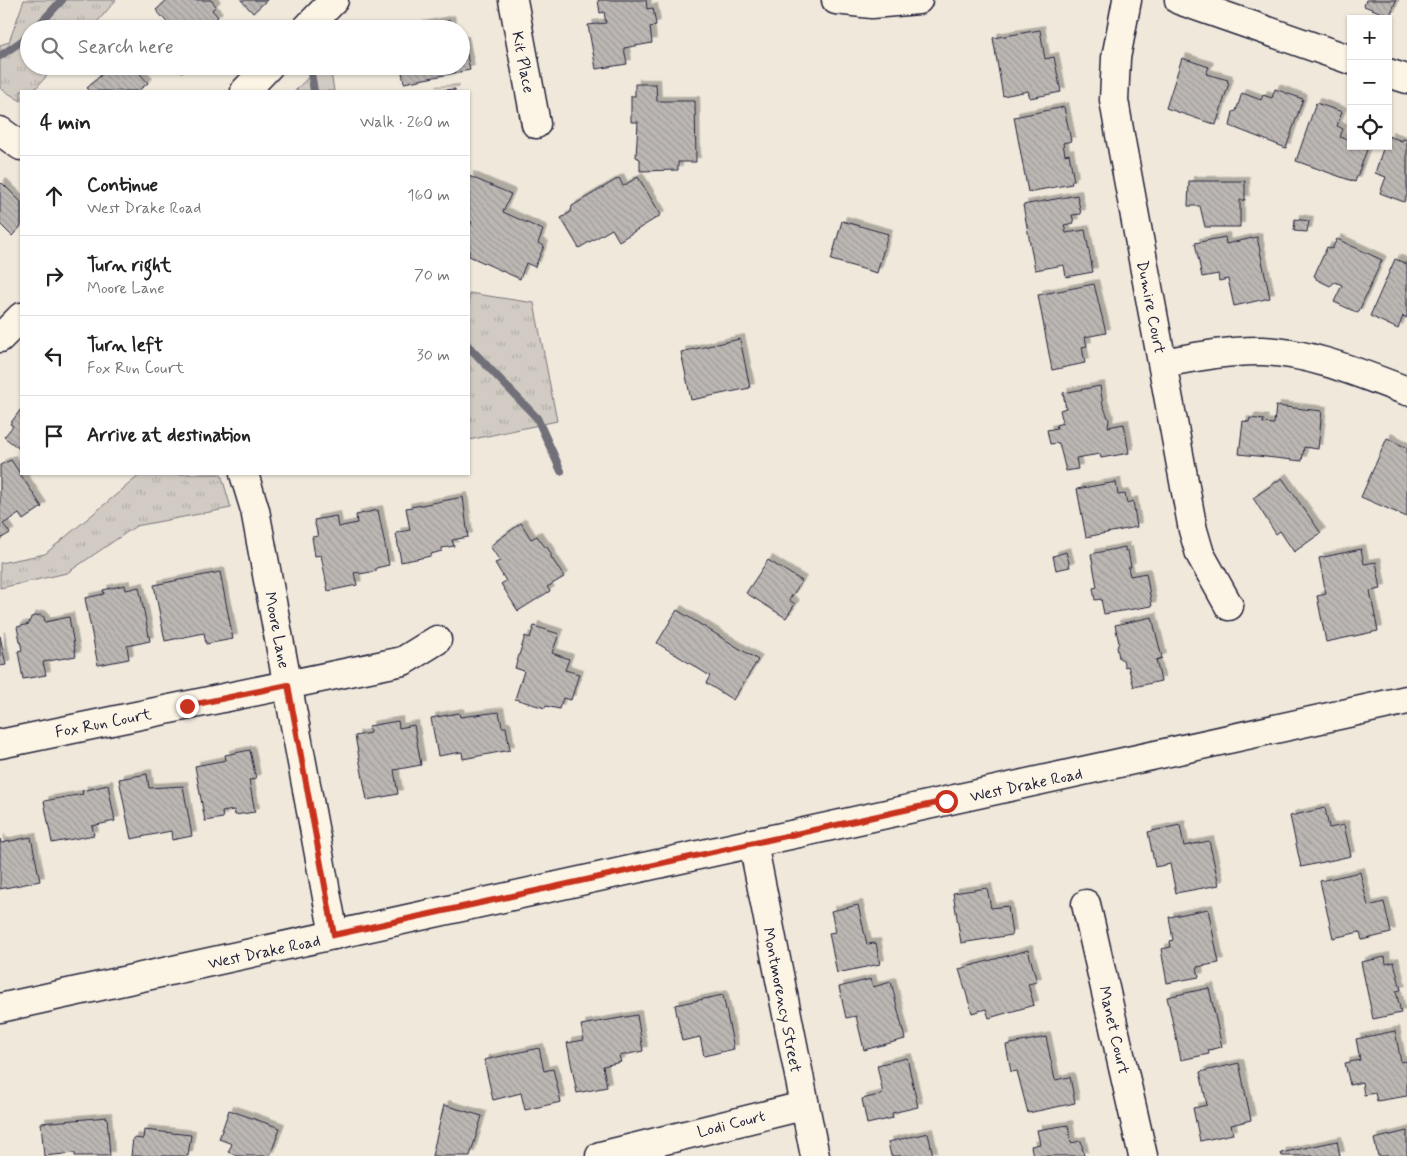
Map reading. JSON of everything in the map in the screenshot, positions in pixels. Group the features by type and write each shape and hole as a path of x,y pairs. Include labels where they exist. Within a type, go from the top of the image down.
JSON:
{"street":[{"path":"315,20 334,0"},
{"name":"Kit Place","path":"513,0 536,124"},
{"path":"836,0 872,4 918,0"},
{"name":"Dumire Court","path":"1127,0 1116,58 1114,100 1195,538 1200,554 1229,606"},
{"path":"1179,0 1347,59"},
{"path":"1392,74 1407,79"},
{"path":"246,90 260,75"},
{"path":"0,130 20,145"},
{"path":"0,338 20,318"},
{"path":"1163,363 1224,352 1263,351 1292,354 1339,366 1407,391"},
{"name":"Moore Lane","path":"244,475 255,510 334,935"},
{"name":"Fox Run Court","path":"0,744 403,661 437,640"},
{"name":"West Drake Road","path":"0,1008 1407,700"},
{"name":"Montmorency Street","path":"753,843 803,1106 815,1156"},
{"name":"Manet Court","path":"1086,904 1143,1156"},
{"name":"Lodi Court","path":"600,1156 803,1106"}],"green space":[{"path":"24,0 116,0 99,20 20,20 20,75 48,75 34,90 20,90 20,100 0,88 0,45 9,42"},
{"path":"310,75 331,75 334,90 296,90"},
{"path":"470,293 534,303 557,421 470,440"},
{"path":"140,475 221,475 231,508 136,526 67,573 0,588 0,563 45,554"}],"building":[{"path":"167,0 211,0 216,6 212,10 218,17 214,20 165,20 156,10"},
{"path":"241,0 267,0 253,13"},
{"path":"598,0 646,0 647,9 653,8 656,25 650,27 652,43 624,48 627,64 596,69 588,25 606,23 604,12 600,13"},
{"path":"1366,0 1396,0 1390,15 1364,6"},
{"path":"1040,30 1045,59 1054,57 1061,92 1030,98 1028,91 1003,96 993,38"},
{"path":"1182,58 1209,67 1206,74 1228,80 1227,82 1229,83 1216,125 1166,108"},
{"path":"101,75 141,75 148,83 139,90 89,90 87,88"},
{"path":"402,75 445,75 404,83"},
{"path":"635,84 656,84 657,101 695,101 696,162 678,162 678,170 640,171 640,159 636,157 638,122 631,122 631,96 635,96"},
{"path":"1275,89 1303,99 1286,148 1230,126 1233,112 1236,111 1242,93 1261,100 1263,95 1272,98"},
{"path":"1316,103 1342,112 1337,126 1343,129 1340,137 1347,140 1347,150 1367,150 1355,182 1296,161"},
{"path":"1064,107 1071,141 1063,143 1065,155 1069,154 1074,181 1071,181 1072,184 1028,192 1014,117"},
{"path":"1392,137 1402,141 1403,139 1407,140 1407,195 1404,202 1380,193 1386,177 1375,173 1383,150 1392,150"},
{"path":"470,176 511,194 503,212 543,230 538,243 544,246 535,267 526,263 520,279 470,256 470,227 472,222 470,221"},
{"path":"638,177 661,215 619,241 612,229 579,248 561,218 571,212 572,206 619,178 623,186"},
{"path":"1189,181 1245,181 1245,200 1240,200 1240,227 1205,227 1200,206 1188,206"},
{"path":"2,183 20,201 20,227 12,236 0,224 0,185"},
{"path":"1077,195 1081,214 1072,215 1074,223 1064,225 1066,233 1085,230 1093,272 1066,277 1064,265 1035,270 1023,205"},
{"path":"1295,219 1309,221 1307,232 1294,231"},
{"path":"842,221 888,234 877,273 831,260"},
{"path":"1225,237 1226,244 1257,237 1270,298 1234,306 1228,279 1219,281 1218,274 1202,277 1195,243"},
{"path":"1337,239 1382,260 1358,313 1334,302 1342,285 1335,282 1330,286 1314,276 1327,247 1332,249"},
{"path":"1395,259 1407,264 1407,318 1403,316 1398,329 1370,316"},
{"path":"1094,284 1106,333 1085,337 1087,346 1082,347 1085,363 1052,370 1038,295"},
{"path":"740,339 750,388 691,400 681,352"},
{"path":"1100,386 1103,405 1109,420 1108,427 1124,424 1129,453 1101,458 1100,454 1076,458 1078,469 1066,471 1059,443 1050,444 1047,430 1057,428 1056,425 1063,423 1060,410 1066,408 1063,393"},
{"path":"1276,406 1322,411 1318,449 1304,447 1302,461 1239,454 1243,421 1249,422 1250,418 1264,420 1263,423 1274,424"},
{"path":"20,410 20,449 4,437 13,426 10,424"},
{"path":"1387,438 1407,448 1407,517 1361,497"},
{"path":"11,460 42,507 23,520 19,514 3,524 10,533 0,539 0,465"},
{"path":"1282,478 1321,533 1294,552 1280,531 1276,534 1253,498"},
{"path":"1116,482 1118,495 1125,494 1127,503 1133,501 1137,527 1086,537 1077,489"},
{"path":"463,497 468,537 452,540 454,546 442,548 442,551 431,554 431,556 401,562 396,533 410,530 406,508"},
{"path":"378,510 389,565 376,568 376,571 360,574 359,572 354,573 357,585 328,591 321,555 315,556 312,537 318,536 314,520 336,516 338,527 357,523 356,515"},
{"path":"521,523 531,539 537,536 547,547 564,577 547,587 550,591 518,611 501,584 506,581 495,563 500,561 490,546"},
{"path":"1125,547 1125,551 1128,551 1131,567 1128,567 1130,576 1146,573 1152,606 1104,614 1101,599 1095,600 1093,588 1097,587 1091,554"},
{"path":"1361,549 1364,564 1376,562 1381,589 1370,591 1378,631 1326,642 1317,596 1326,594 1319,558"},
{"path":"1066,552 1070,567 1056,570 1053,556"},
{"path":"768,560 802,581 789,600 795,604 786,618 746,593"},
{"path":"220,572 233,639 206,644 204,633 165,641 154,585"},
{"path":"125,585 126,590 139,587 150,641 127,646 129,659 98,665 85,598 104,594 103,590"},
{"path":"677,610 758,660 733,700 706,683 710,676 657,643"},
{"path":"40,615 44,617 45,622 69,617 76,656 43,662 46,675 23,679 18,651 22,650 17,627 29,624 31,617"},
{"path":"1152,617 1162,658 1156,660 1161,681 1134,687 1128,666 1125,667 1123,660 1119,658 1117,647 1119,643 1115,625"},
{"path":"534,626 559,634 552,653 569,659 565,670 579,674 571,700 563,698 559,709 546,706 545,708 515,699 524,671 515,668 525,636 530,638"},
{"path":"0,636 6,665 0,666"},
{"path":"499,712 502,727 506,727 510,750 463,759 462,752 438,756 431,718 459,713 460,717"},
{"path":"398,721 399,728 414,725 421,765 394,770 398,794 367,800 355,736 370,733 369,726"},
{"path":"250,750 256,779 249,780 255,812 235,815 234,810 222,812 223,818 205,821 195,766 226,760 225,755"},
{"path":"147,774 149,788 183,786 192,836 172,840 171,831 131,839 119,779"},
{"path":"108,785 115,821 92,826 94,835 52,843 44,801 83,794 82,791"},
{"path":"1325,808 1329,828 1344,825 1351,856 1301,867 1290,816"},
{"path":"1180,825 1184,846 1209,841 1219,885 1176,893 1170,864 1155,867 1148,832"},
{"path":"31,837 40,881 0,889 0,839 1,843"},
{"path":"1360,872 1368,906 1384,902 1391,933 1362,940 1360,932 1333,938 1320,881"},
{"path":"987,888 991,908 1008,906 1012,935 961,943 953,893"},
{"path":"858,905 867,944 876,943 880,964 837,973 829,933 836,932 831,911"},
{"path":"1208,909 1219,963 1197,967 1199,977 1167,983 1161,949 1171,947 1170,941 1173,940 1169,917"},
{"path":"1028,950 1037,982 1028,984 1034,1005 989,1018 986,1009 972,1013 959,969"},
{"path":"1385,957 1386,964 1394,962 1401,990 1396,991 1401,1013 1373,1019 1361,962"},
{"path":"871,979 873,987 891,982 905,1039 864,1050 856,1016 846,1018 839,987"},
{"path":"1209,988 1222,1047 1208,1050 1209,1054 1181,1060 1167,997"},
{"path":"723,995 734,1049 704,1056 700,1037 682,1041 675,1005"},
{"path":"637,1015 643,1051 619,1056 621,1062 603,1066 607,1087 577,1093 567,1043 584,1040 581,1025"},
{"path":"1395,1031 1401,1062 1407,1061 1407,1096 1377,1101 1375,1093 1364,1095 1362,1082 1350,1085 1345,1063 1360,1060 1356,1039"},
{"path":"1046,1037 1055,1080 1070,1077 1075,1103 1028,1113 1017,1071 1011,1072 1006,1045"},
{"path":"539,1048 544,1071 553,1069 561,1102 525,1110 521,1093 493,1100 484,1060"},
{"path":"907,1058 918,1107 892,1113 893,1118 867,1124 862,1099 883,1094 877,1065"},
{"path":"1239,1063 1251,1120 1231,1125 1233,1134 1200,1141 1193,1108 1207,1105 1200,1072"},
{"path":"444,1105 482,1116 470,1156 432,1156"},
{"path":"229,1110 280,1128 270,1156 237,1156 228,1152 232,1144 219,1139"},
{"path":"107,1117 110,1156 75,1156 75,1153 44,1156 41,1123"},
{"path":"1068,1125 1071,1143 1081,1141 1084,1156 1033,1156 1031,1146 1040,1144 1037,1130"},
{"path":"144,1130 191,1135 188,1156 131,1156 133,1138 143,1139"},
{"path":"1407,1131 1407,1156 1378,1156 1374,1139"},
{"path":"928,1133 933,1156 891,1156 888,1142"},
{"path":"1337,1141 1340,1156 1282,1156 1281,1153"}],"waterway":[{"path":"43,20 62,0"},
{"path":"0,56 20,42"},
{"path":"311,75 314,90"},
{"path":"470,348 537,418 561,471"}],"route":[{"path":"187,706 288,685 334,935 946,801"}]}
